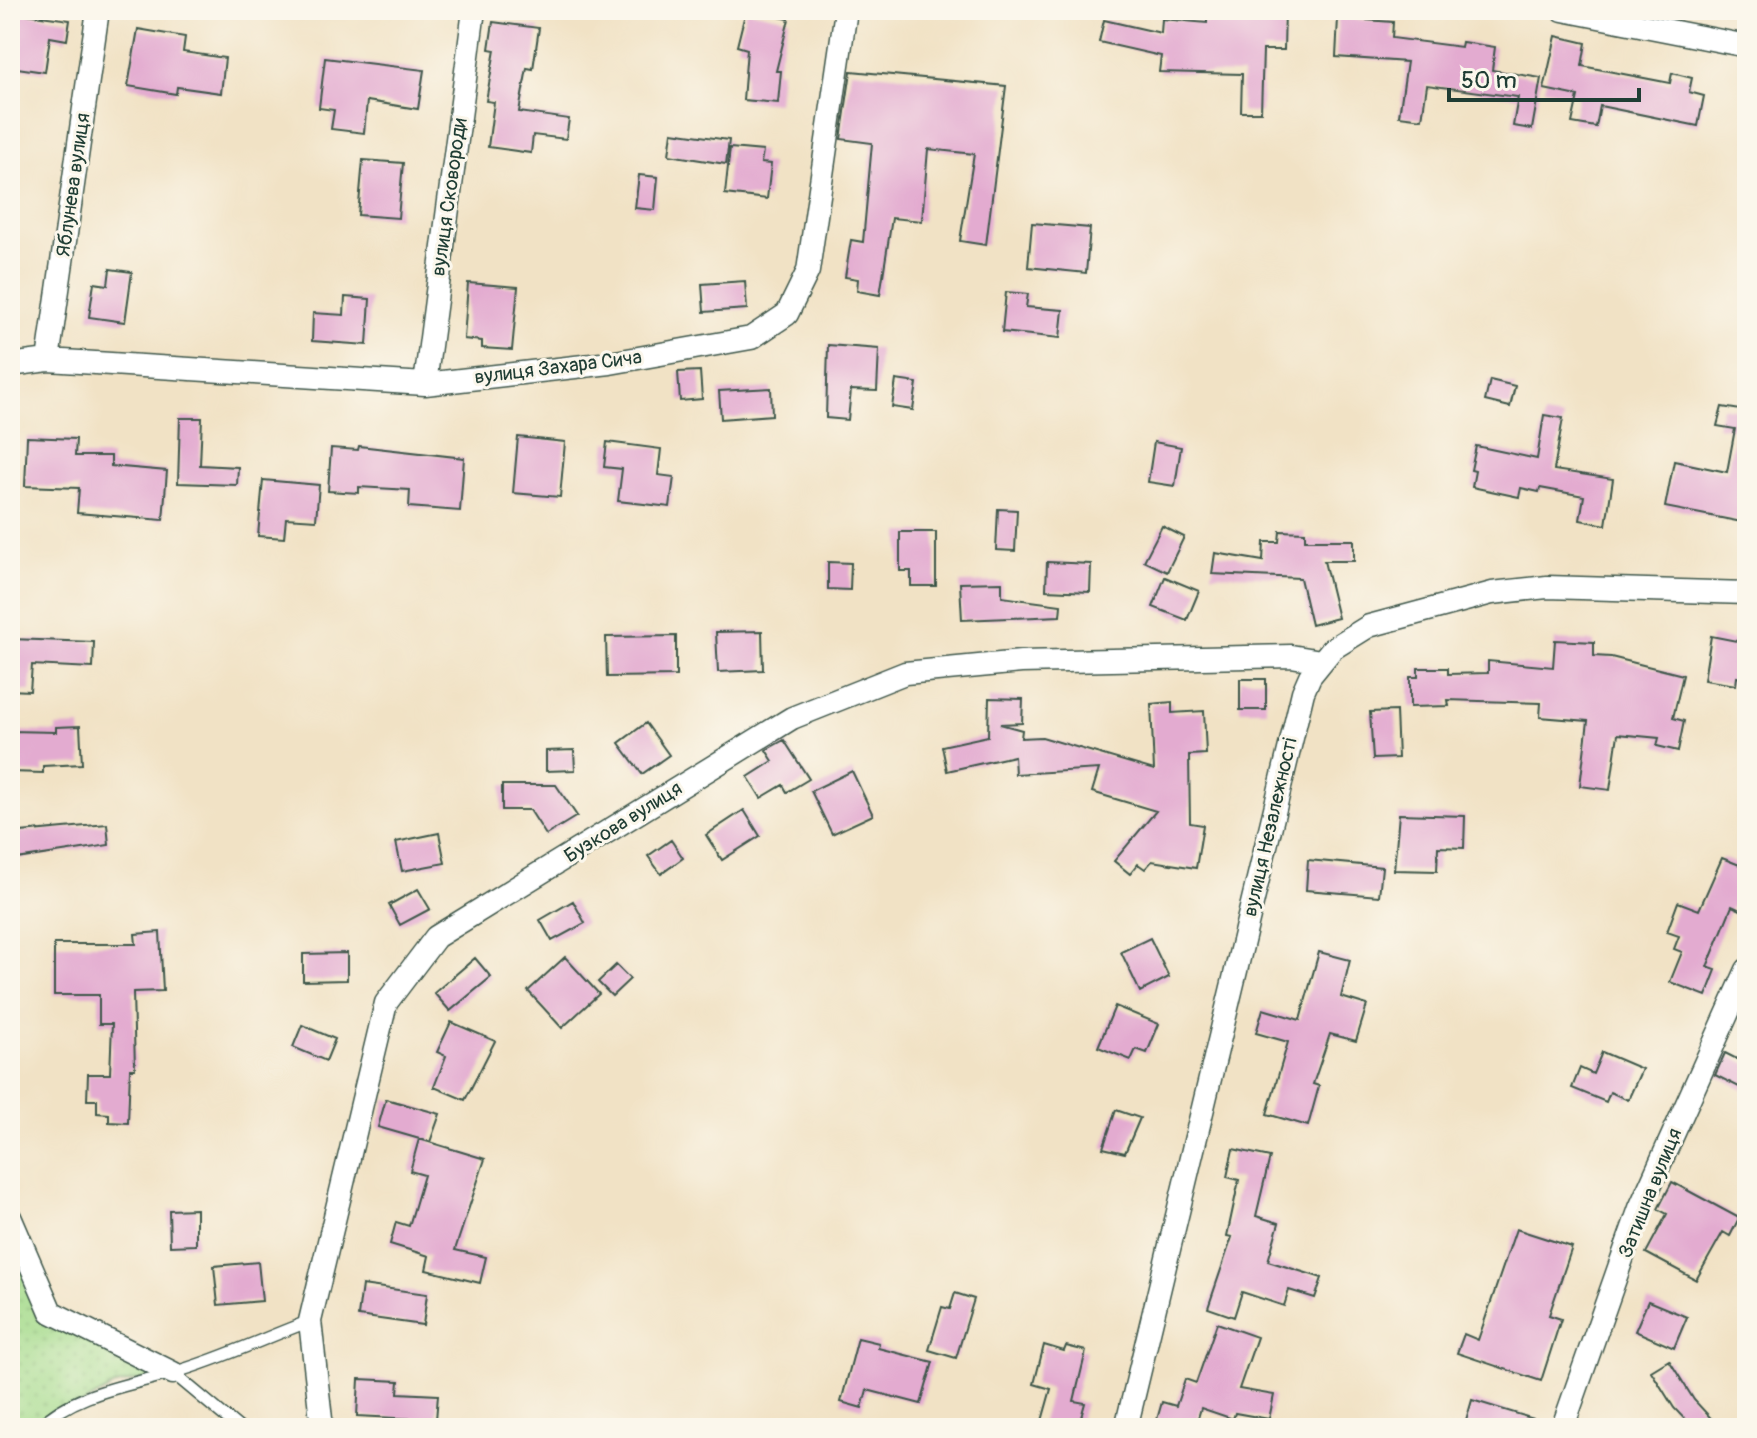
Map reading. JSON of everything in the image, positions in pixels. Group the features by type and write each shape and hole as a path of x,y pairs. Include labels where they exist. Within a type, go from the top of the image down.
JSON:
{"street":[{"name":"Яблунева вулиця","path":"48,360 98,10"},
{"name":"вулиця Сковороди","path":"425,384 474,10"},
{"name":"вулиця Захара Сича","path":"10,365 48,360 425,384 610,363 751,338 787,314 808,271 846,10"},
{"path":"1563,10 1747,46"},
{"name":"вулиця Незалежності","path":"1126,1428 1303,692 1321,661 1346,639 1369,626 1507,590 1547,587 1747,593"},
{"name":"Бузкова вулиця","path":"322,1428 310,1321 386,1003 436,937 792,718 905,673 1021,662 1291,656 1321,661"},
{"name":"Затишна вулиця","path":"1565,1421 1640,1208 1747,970"},
{"path":"10,1217 51,1312 173,1373"}],"lane":[{"path":"38,1428 75,1403 117,1385 173,1373 310,1321"},
{"path":"173,1373 239,1428"}],"green space":[{"path":"10,1217 51,1312 173,1373 117,1385 38,1428 10,1428"}],"building":[{"path":"746,10 789,19 776,71 781,71 778,103 743,100 747,49 737,46"},
{"path":"1285,10 1284,50 1263,50 1261,112 1241,112 1242,74 1159,72 1161,56 1099,42 1104,20 1161,33 1162,19 1207,23 1207,11"},
{"path":"12,12 70,20 67,40 50,37 45,72 10,67"},
{"path":"1338,18 1393,22 1392,38 1461,47 1462,42 1495,47 1492,70 1541,78 1532,129 1513,126 1518,97 1427,85 1422,119 1399,116 1407,62 1336,57"},
{"path":"493,22 539,28 533,69 527,68 519,112 569,119 566,139 533,135 531,153 488,147 494,102 486,101 495,50 489,49"},
{"path":"138,29 185,37 183,52 225,58 221,93 177,87 176,94 128,86"},
{"path":"1556,36 1586,43 1582,66 1670,83 1672,73 1692,78 1689,92 1704,96 1698,126 1600,106 1596,127 1572,123 1578,96 1544,89"},
{"path":"325,58 424,70 418,109 367,101 364,133 331,129 334,110 319,108"},
{"path":"851,71 1006,86 986,245 960,241 974,154 928,149 922,221 892,218 880,295 857,291 858,279 845,277 851,240 863,242 872,143 841,139"},
{"path":"672,132 729,140 726,164 669,155"},
{"path":"730,148 763,151 761,163 771,164 767,199 725,194"},
{"path":"363,160 403,163 398,218 358,215"},
{"path":"639,175 658,177 655,210 635,208"},
{"path":"1032,223 1090,228 1086,273 1028,267"},
{"path":"110,269 132,272 125,322 89,317 94,283 108,285"},
{"path":"745,281 747,309 704,312 702,284"},
{"path":"468,283 518,287 512,350 482,348 482,341 464,339"},
{"path":"1006,292 1028,294 1026,307 1063,310 1060,338 1002,332"},
{"path":"345,297 370,299 367,345 312,341 313,313 344,315"},
{"path":"828,345 879,349 877,391 851,390 848,420 826,418"},
{"path":"700,371 702,399 680,401 678,372"},
{"path":"896,380 917,383 913,410 892,407"},
{"path":"1490,380 1515,386 1510,407 1485,401"},
{"path":"771,388 772,415 721,419 719,391"},
{"path":"1722,407 1747,411 1747,523 1665,507 1674,461 1727,472 1735,429 1717,426"},
{"path":"1544,415 1563,418 1554,470 1613,479 1606,525 1580,520 1584,496 1521,488 1519,497 1472,487 1475,471 1471,470 1476,446 1537,459"},
{"path":"180,418 202,418 200,465 238,467 237,485 178,483"},
{"path":"27,437 76,439 75,456 111,456 111,466 167,471 163,520 77,513 79,488 25,486"},
{"path":"518,437 565,442 560,497 513,493"},
{"path":"607,442 661,449 658,475 674,477 670,507 618,501 622,469 604,467"},
{"path":"1154,442 1181,447 1175,486 1148,482"},
{"path":"359,446 464,458 460,511 409,507 410,490 359,487 359,493 328,491 331,448 358,450"},
{"path":"263,480 319,485 316,520 286,518 284,538 258,536"},
{"path":"998,509 1017,510 1015,551 996,550"},
{"path":"1162,526 1184,537 1167,572 1144,561"},
{"path":"1280,531 1305,532 1305,540 1354,540 1354,561 1324,561 1338,618 1311,625 1300,578 1212,574 1215,553 1263,561 1264,542 1279,542"},
{"path":"900,532 936,532 936,586 911,586 911,571 900,571"},
{"path":"828,562 851,563 850,590 828,589"},
{"path":"1047,562 1091,564 1090,592 1046,590"},
{"path":"1165,577 1199,591 1187,620 1153,607"},
{"path":"1002,582 1002,597 1061,605 1060,616 962,620 960,583"},
{"path":"762,631 763,670 718,672 716,632"},
{"path":"676,636 676,676 607,677 606,637"},
{"path":"1711,636 1747,643 1747,679 1737,677 1736,685 1704,680"},
{"path":"10,639 94,642 93,668 32,665 30,691 10,690"},
{"path":"1555,640 1594,642 1594,656 1611,657 1683,675 1673,718 1684,721 1678,751 1657,746 1659,738 1618,734 1610,790 1580,786 1588,721 1540,717 1541,703 1448,700 1449,706 1410,707 1410,677 1418,677 1418,668 1448,668 1448,674 1488,673 1488,661 1553,667"},
{"path":"1240,679 1266,679 1266,710 1240,710"},
{"path":"989,698 1023,699 1022,723 1000,724 1022,730 1021,738 1042,737 1154,770 1151,704 1172,702 1172,713 1204,711 1206,754 1189,755 1190,823 1203,825 1196,868 1152,861 1145,869 1138,864 1130,874 1114,861 1156,811 1092,792 1099,769 1015,774 1014,756 947,771 942,746 988,736"},
{"path":"1396,711 1398,758 1373,759 1370,712"},
{"path":"646,723 669,755 642,774 619,743"},
{"path":"80,726 82,764 43,766 43,773 10,772 10,731 56,732 56,727"},
{"path":"784,740 809,779 787,792 783,785 761,798 748,777 773,761 766,750"},
{"path":"574,750 575,770 546,771 546,751"},
{"path":"852,771 873,815 832,834 811,791"},
{"path":"502,785 556,785 577,816 546,835 530,810 502,810"},
{"path":"744,810 760,836 722,860 706,835"},
{"path":"1399,814 1465,816 1464,848 1438,847 1437,871 1394,870"},
{"path":"107,824 109,845 10,860 10,833"},
{"path":"439,833 445,863 402,871 396,842"},
{"path":"671,840 683,858 661,874 648,856"},
{"path":"1722,858 1747,868 1747,913 1732,906 1707,967 1716,970 1706,996 1670,982 1682,952 1674,949 1679,936 1667,932 1678,902 1699,910"},
{"path":"1308,860 1382,867 1379,896 1306,890"},
{"path":"418,889 430,909 400,925 389,905"},
{"path":"573,901 585,923 552,941 540,920"},
{"path":"160,932 163,991 133,992 135,1069 130,1069 128,1123 109,1122 109,1114 97,1113 97,1100 87,1100 88,1074 110,1074 112,1024 99,1024 99,995 54,995 54,944 136,944 135,934"},
{"path":"1150,938 1169,977 1140,992 1121,952"},
{"path":"1319,952 1350,960 1341,997 1367,1005 1356,1041 1330,1034 1313,1084 1319,1086 1308,1126 1267,1114 1288,1042 1256,1033 1263,1009 1300,1020"},
{"path":"347,953 347,980 303,981 303,954"},
{"path":"565,957 599,994 562,1028 528,991"},
{"path":"475,958 491,977 450,1011 434,993"},
{"path":"616,965 630,979 612,996 598,982"},
{"path":"1115,1006 1159,1024 1147,1053 1136,1049 1131,1060 1098,1047"},
{"path":"451,1022 495,1041 465,1100 434,1087 446,1056 437,1052"},
{"path":"302,1025 335,1039 326,1061 293,1047"},
{"path":"1602,1052 1642,1069 1628,1100 1610,1092 1606,1102 1572,1088 1580,1068 1593,1074"},
{"path":"1725,1053 1747,1064 1747,1091 1715,1075"},
{"path":"386,1099 440,1114 430,1142 378,1127"},
{"path":"1116,1110 1140,1118 1125,1153 1103,1148"},
{"path":"419,1139 485,1159 455,1250 486,1257 480,1283 426,1270 429,1256 390,1244 396,1222 409,1226 424,1175 410,1171"},
{"path":"1233,1149 1270,1157 1256,1216 1279,1223 1268,1261 1322,1278 1315,1298 1289,1290 1284,1306 1242,1292 1234,1317 1208,1308 1232,1237 1227,1236 1239,1180 1227,1177"},
{"path":"1672,1182 1739,1218 1730,1236 1723,1232 1696,1280 1646,1253 1667,1214 1658,1209"},
{"path":"196,1209 196,1245 170,1246 169,1210"},
{"path":"1516,1229 1572,1247 1549,1315 1561,1319 1541,1381 1457,1353 1464,1334 1478,1340"},
{"path":"258,1262 262,1301 218,1305 214,1266"},
{"path":"362,1285 427,1294 423,1325 358,1316"},
{"path":"955,1293 974,1299 956,1358 929,1350 942,1307 950,1309"},
{"path":"1648,1301 1687,1317 1674,1348 1635,1331"},
{"path":"1217,1323 1257,1337 1239,1389 1274,1395 1269,1419 1235,1413 1233,1419 1201,1408 1195,1428 1174,1428 1156,1423 1162,1402 1176,1406 1185,1379 1196,1383"},
{"path":"858,1338 879,1343 878,1348 933,1362 921,1404 867,1390 862,1408 841,1402"},
{"path":"1044,1345 1064,1351 1066,1346 1086,1351 1074,1401 1085,1403 1078,1428 1040,1428 1051,1389 1034,1384"},
{"path":"1669,1360 1694,1400 1720,1428 1693,1428 1674,1408 1651,1371"},
{"path":"359,1379 399,1381 398,1393 438,1395 436,1420 357,1416"},
{"path":"1472,1400 1547,1423 1547,1428 1464,1428"}]}
